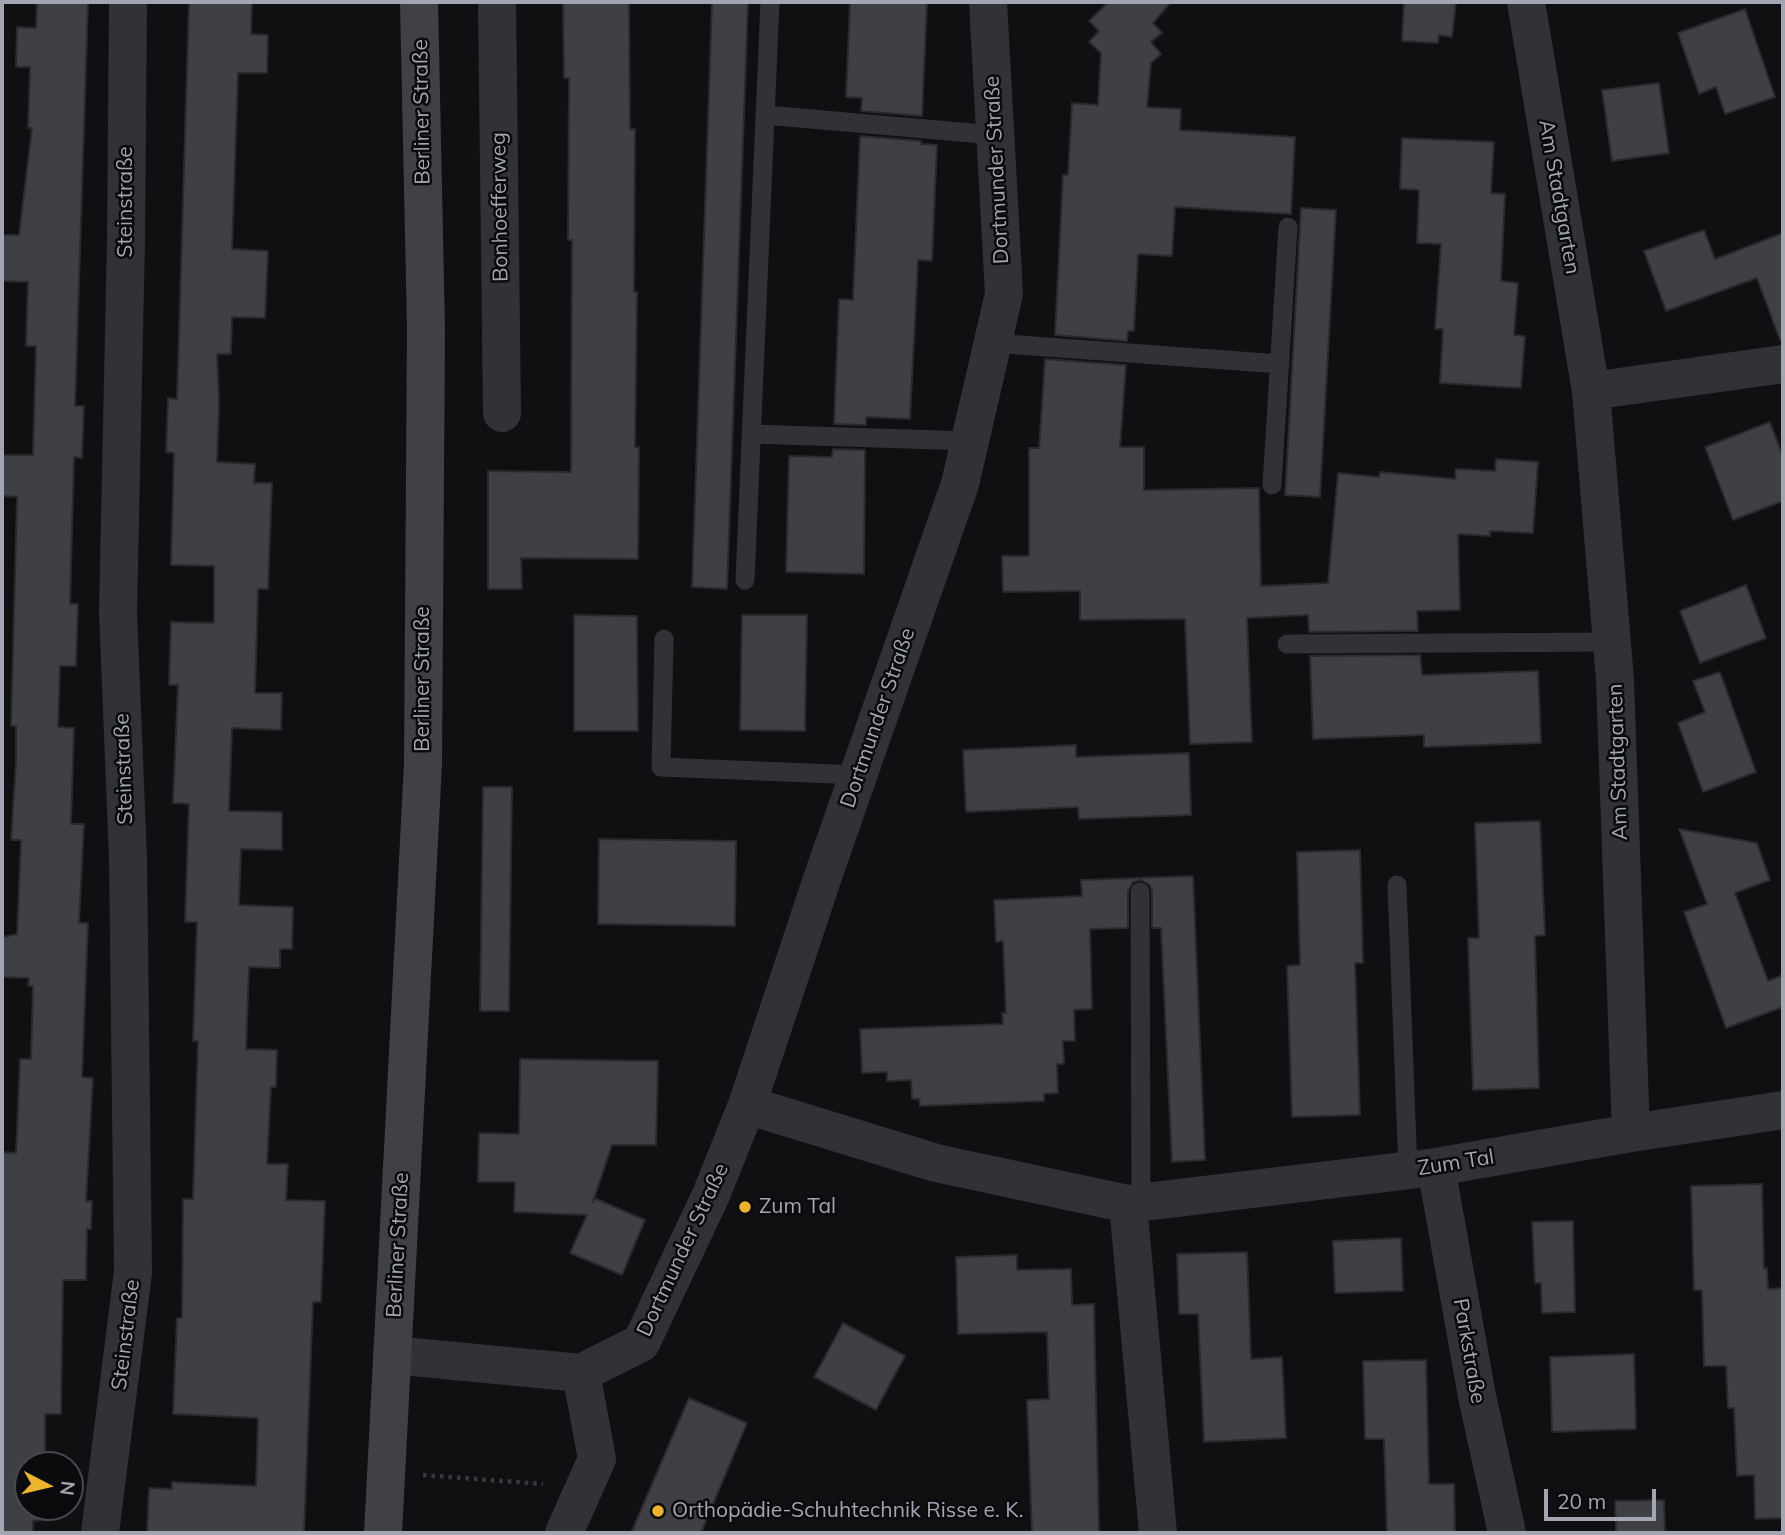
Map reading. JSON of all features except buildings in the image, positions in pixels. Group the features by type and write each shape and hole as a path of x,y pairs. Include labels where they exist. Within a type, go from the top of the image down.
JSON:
{"main road":[{"name":"Berliner Straße","path":"392,1355 423,764 426,328 419,2"},
{"path":"383,1533 392,1355"}],"street":[{"name":"Steinstraße","path":"100,1533 134,1272 128,858 118,612 126,254 128,2"},
{"name":"Bonhoefferweg","path":"497,2 502,413"},
{"name":"Dortmunder Straße","path":"581,1373 641,1343 711,1195 747,1105 960,484 1004,294 988,2"},
{"name":"Am Stadtgarten","path":"1526,2 1591,391 1615,680 1630,1133"},
{"path":"1591,391 1783,364"},
{"name":"Zum Tal","path":"747,1105 936,1163 1134,1203 1422,1169 1783,1110"},
{"name":"Parkstraße","path":"1422,1169 1507,1533"},
{"path":"1134,1203 1158,1533"},
{"path":"392,1355 581,1373 597,1459 564,1533"}],"lane":[{"path":"745,580 770,2"},
{"path":"765,115 995,135"},
{"path":"1272,485 1289,227"},
{"path":"992,343 1280,364"},
{"path":"751,434 970,441"},
{"path":"664,639 661,767 859,775"},
{"path":"1287,644 1612,642"},
{"path":"1398,885 1422,1169"},
{"path":"1134,1203 1140,892"}],"path":[{"path":"386,1472 584,1488"}],"place":[{"name":"Zum Tal","path":"745,1207"},
{"name":"Orthopädie-Schuhtechnik Risse e. K.","path":"658,1511"}]}
